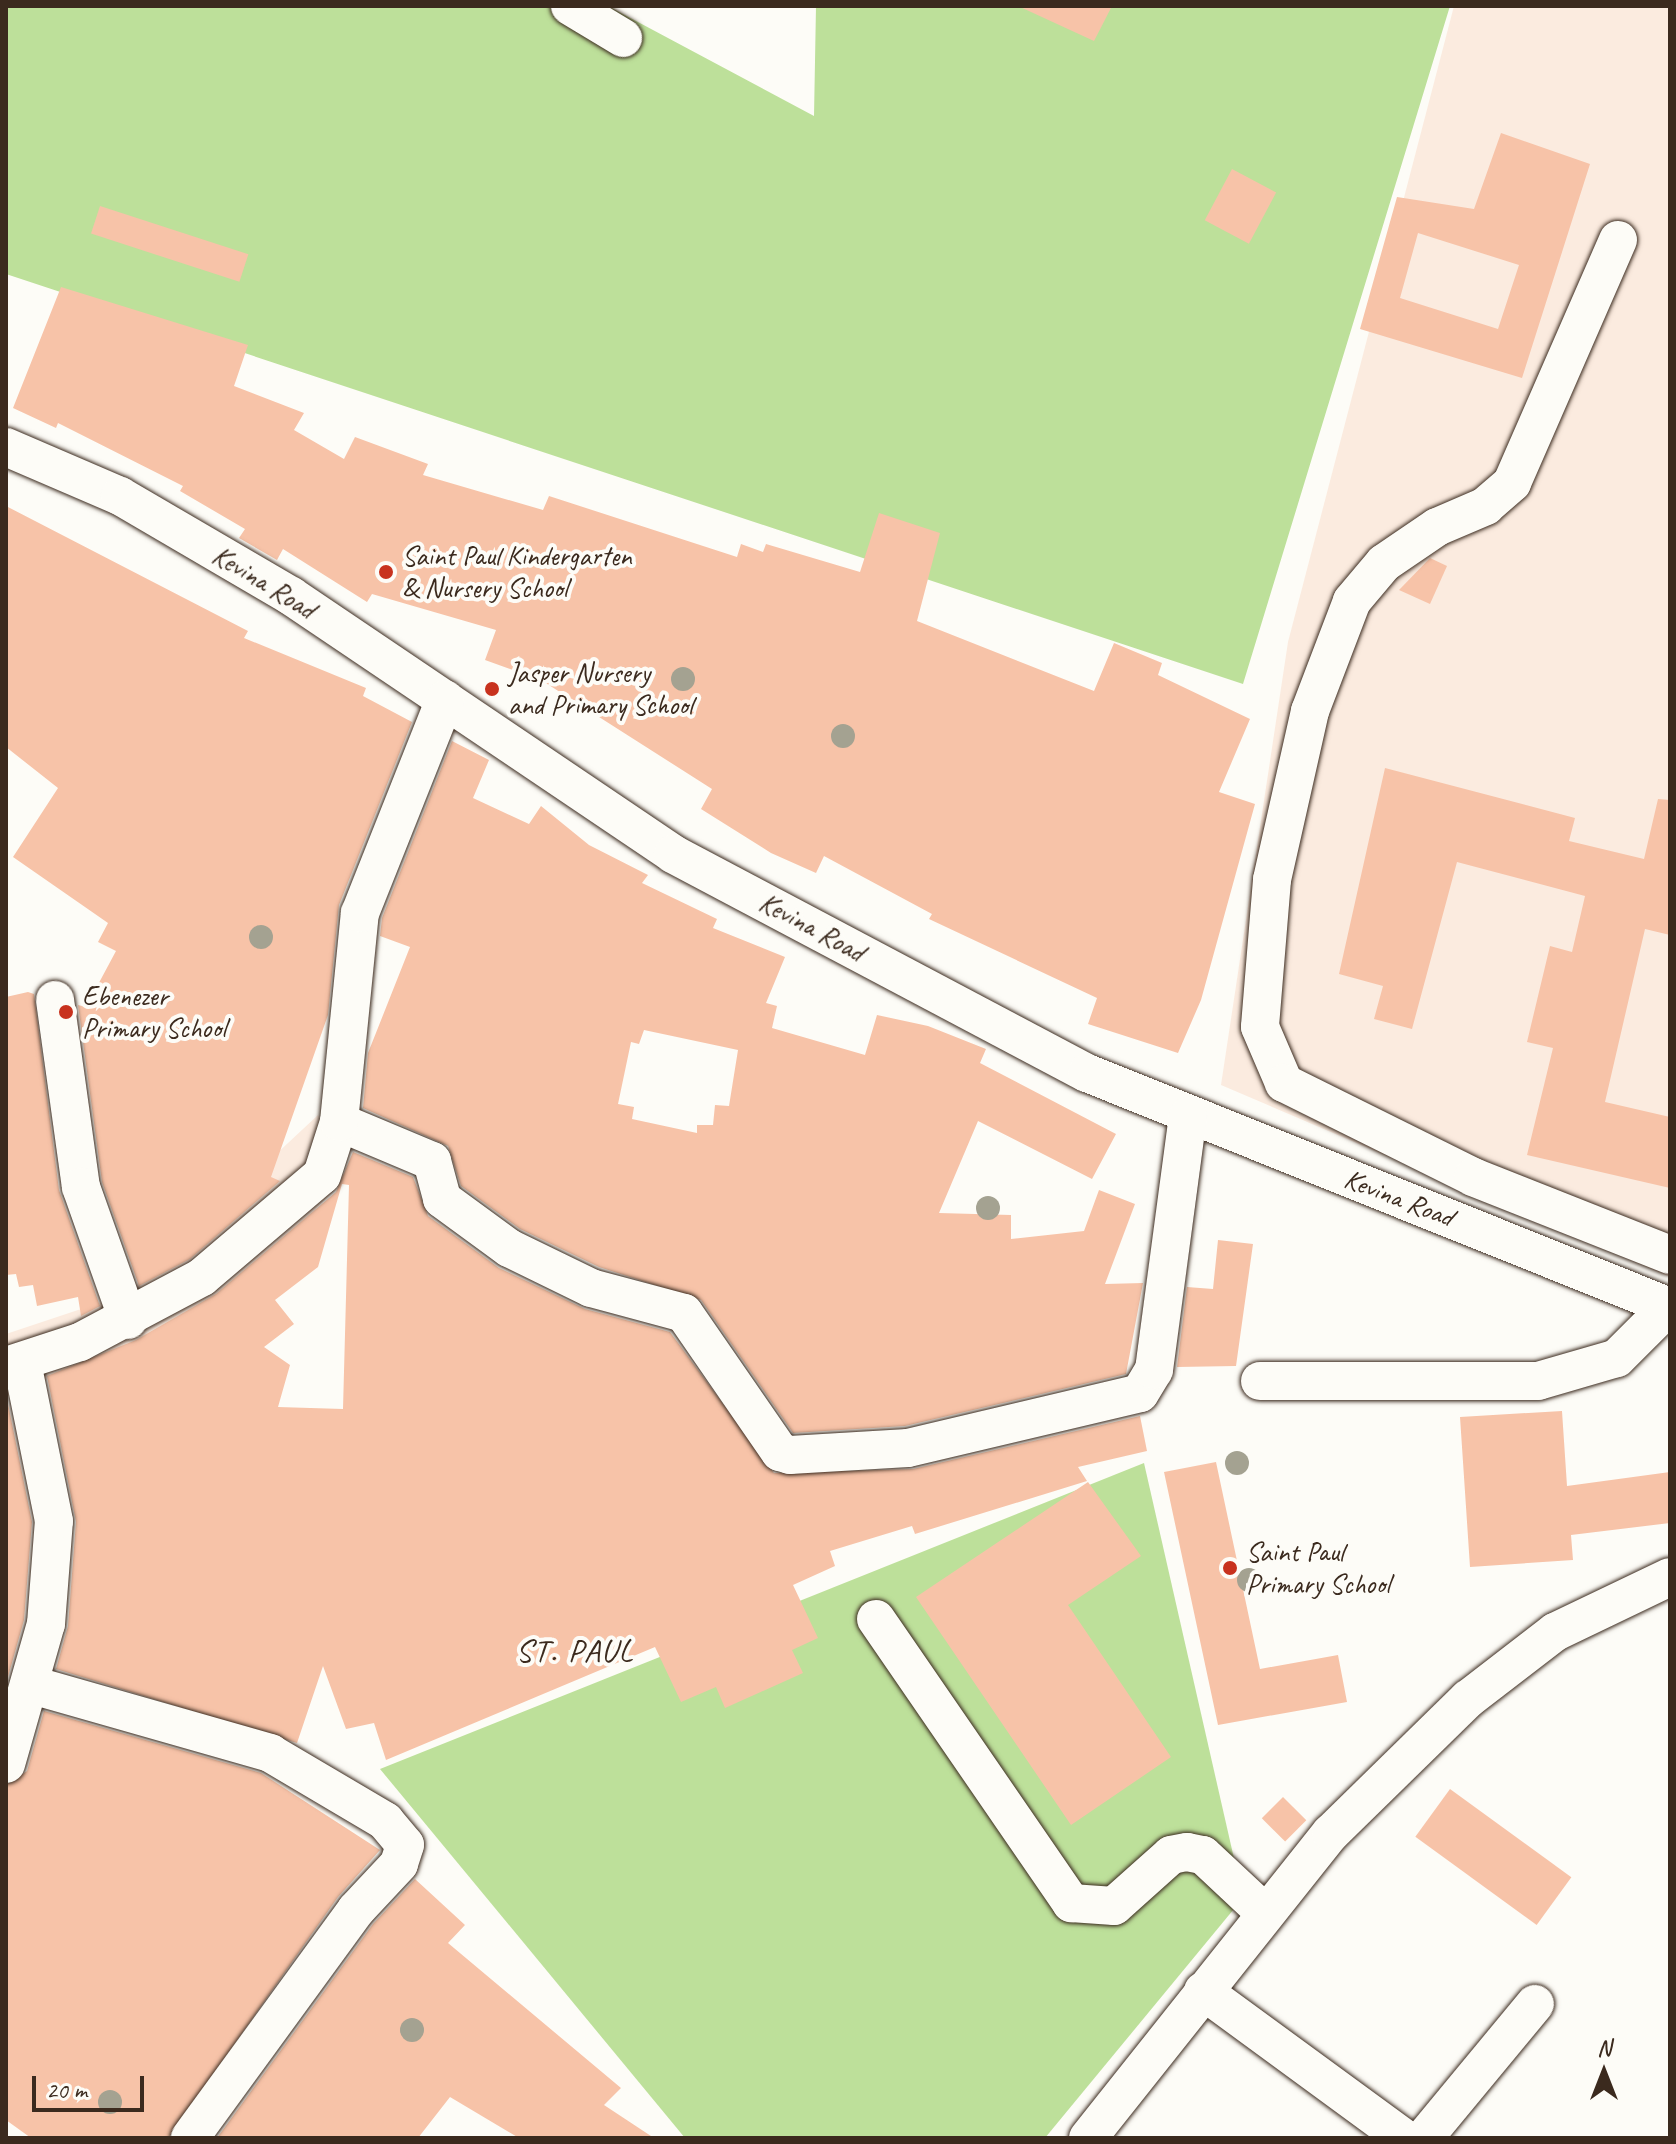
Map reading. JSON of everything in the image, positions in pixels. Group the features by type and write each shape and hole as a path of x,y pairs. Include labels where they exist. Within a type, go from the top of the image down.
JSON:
{"street":[{"path":"570,6 623,38"},
{"path":"1618,240 1512,483 1486,506 1437,527 1384,563 1352,601 1310,711 1272,880 1260,1027 1284,1083 1473,1177 1670,1255"},
{"name":"Kevina Road","path":"6,447 120,496 291,596 673,854 1087,1073 1188,1116 1670,1306"},
{"path":"6,1764 32,1685 46,1624 54,1508 14,1364 128,1320 202,1277 299,1196 327,1165 339,1122 360,913 445,699"},
{"path":"55,1000 81,1187 128,1320"},
{"path":"339,1122 432,1161 442,1199 509,1248 591,1288 684,1313 713,1363 765,1421 780,1452 790,1455 908,1448 1140,1393 1154,1370 1188,1116"},
{"path":"1260,1381 1538,1381 1617,1358 1670,1306"},
{"path":"1088,2138 1264,1912 1331,1833 1503,1668 1555,1632 1670,1577"},
{"path":"876,1619 1071,1903 1114,1906 1171,1855 1187,1852 1203,1855 1264,1912"},
{"path":"32,1685 270,1753 385,1821 405,1845 399,1864 356,1910 190,2138"},
{"path":"1203,1991 1404,2138"},
{"path":"1424,2138 1535,2004"}],"shaded area":[{"path":"1454,6 1670,6 1670,1277 1221,1085 1288,642"},
{"path":"318,1115 345,1179 223,1304 6,1397 6,1334 126,1294"}],"green space":[{"path":"6,6 608,6 814,116 816,6 1450,6 1243,684 6,274"},
{"path":"1144,1463 1243,1898 1045,2138 685,2138 380,1769"}],"building":[{"path":"1018,6 1112,6 1094,41"},
{"path":"1501,133 1590,164 1522,378 1360,329 1397,197 1474,209","holes":["1418,233 1519,265 1498,329 1400,298"]},
{"path":"1232,169 1276,192 1249,244 1205,220"},
{"path":"100,206 248,254 239,282 91,234"},
{"path":"61,287 248,345 234,386 304,413 294,430 344,459 355,437 428,464 423,475 543,510 549,496 737,557 741,544 763,552 766,544 860,572 879,513 940,533 917,621 1094,691 1114,643 1162,663 1158,675 1250,719 1219,792 1255,804 1201,1000 1178,1053 1088,1024 1097,998 929,919 932,914 824,856 816,873 771,853 701,809 712,789 541,680 485,660 496,630 372,594 367,602 283,549 277,560 239,538 245,529 180,491 183,486 58,423 56,428 13,408"},
{"path":"6,506 248,631 244,638 366,688 363,696 412,722 339,905 328,1015 271,1177 280,1181 190,1259 139,1286 102,1182 78,1005 86,1007 116,951 98,942 108,923 13,857 58,788 6,747"},
{"path":"1430,558 1447,566 1430,604 1399,590"},
{"path":"452,741 489,760 473,798 529,824 541,806 589,845 648,875 642,883 717,919 713,928 785,957 766,1003 777,1006 772,1028 865,1055 877,1015 928,1026 986,1049 980,1063 1116,1134 1092,1179 978,1121 939,1213 1011,1215 1011,1239 1084,1231 1099,1190 1135,1204 1105,1284 1143,1283 1126,1374 905,1426 793,1433 701,1300 599,1267 520,1229 461,1186 448,1146 363,1108 368,1053 410,947 380,936 382,918","holes":["644,1030 738,1050 729,1106 715,1105 713,1125 697,1125 697,1133 632,1119 634,1107 618,1104 631,1042 639,1044"]},
{"path":"1385,768 1575,818 1569,841 1644,859 1658,799 1670,800 1670,935 1645,929 1605,1102 1670,1117 1670,1188 1527,1155 1553,1048 1527,1042 1550,946 1572,952 1585,896 1457,862 1412,1029 1374,1019 1383,986 1339,974"},
{"path":"28,992 34,994 59,1190 100,1306 81,1316 78,1297 37,1306 33,1285 19,1287 16,1274 6,1275 6,997"},
{"path":"353,1152 413,1177 428,1216 499,1268 585,1309 670,1332 774,1473 913,1469 1140,1416 1147,1451 1078,1467 1087,1481 915,1534 912,1526 830,1551 835,1566 793,1585 818,1638 792,1650 803,1673 725,1708 716,1687 681,1702 655,1647 386,1760 374,1723 346,1729 323,1666 297,1743 56,1669 68,1626 76,1522 47,1376 136,1340 216,1294 336,1192","holes":["342,1184 349,1185 343,1409 278,1407 290,1365 264,1347 294,1324 275,1300 318,1267"]},
{"path":"1218,1240 1253,1244 1236,1366 1177,1367 1187,1287 1213,1289"},
{"path":"6,1394 32,1522 24,1620 6,1684"},
{"path":"1562,1411 1567,1486 1670,1472 1670,1523 1571,1535 1573,1560 1470,1567 1460,1417"},
{"path":"1216,1462 1260,1669 1338,1655 1347,1702 1218,1725 1164,1472"},
{"path":"1088,1482 1141,1556 1068,1605 1171,1757 1071,1825 916,1597"},
{"path":"44,1711 261,1773 380,1850 338,1897 168,2138 31,2138 6,2120 6,1785 27,1771"},
{"path":"1450,1789 1571,1877 1537,1925 1415,1837"},
{"path":"1283,1797 1306,1820 1285,1842 1262,1818"},
{"path":"415,1879 465,1925 448,1943 621,2088 604,2105 654,2138 519,2138 450,2097 418,2138 217,2138 373,1924"}],"place":[{"name":"Saint Paul Kindergarten & Nursery School","path":"386,572"},
{"name":"Jasper Nursery and Primary School","path":"492,689"},
{"name":"Ebenezer Primary School","path":"66,1012"},
{"name":"Saint Paul Primary School","path":"1230,1568"}],"district":[{"name":"ST. PAUL","path":"575,1651"}]}
